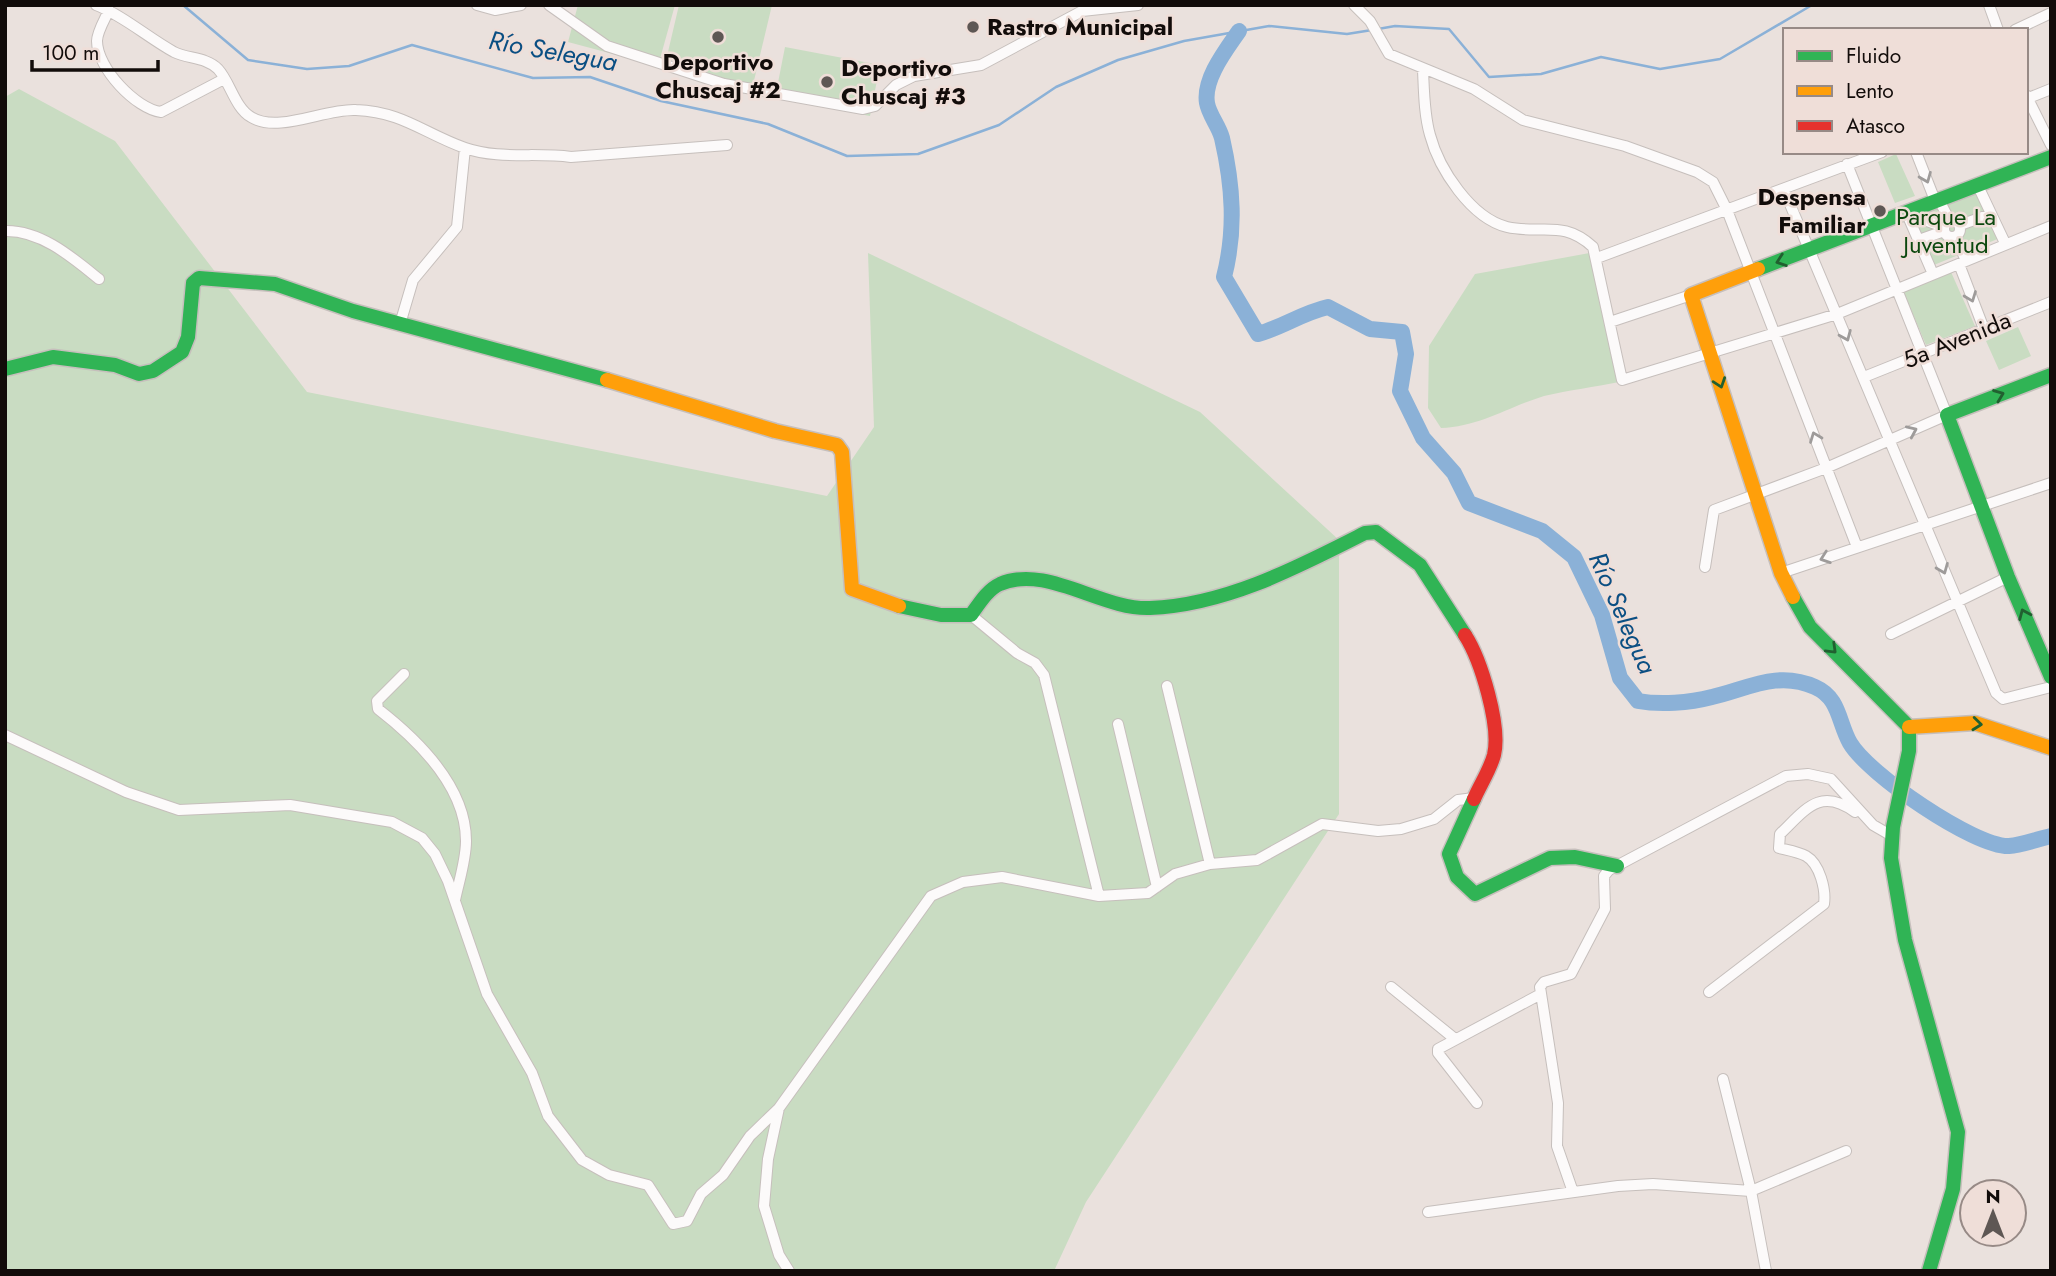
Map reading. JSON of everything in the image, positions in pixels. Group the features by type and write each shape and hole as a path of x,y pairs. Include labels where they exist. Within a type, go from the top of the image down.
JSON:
{"street":[{"path":"96,5 176,53 208,61 219,70 248,116 260,121 304,119 351,110 389,112 465,148 493,155 547,153 571,157 727,145"},
{"path":"477,5 495,10 521,5"},
{"path":"550,5 607,46 724,84 863,109 875,106 896,85 914,76 981,65 1082,11 1138,5"},
{"path":"1354,5 1370,21 1390,54 1474,89 1523,120 1625,146 1697,173 1713,182 1727,210 1776,334 1857,547"},
{"path":"1989,5 1997,28"},
{"path":"108,10 97,45 102,58 128,96 138,104 161,112 224,79"},
{"path":"2019,28 2051,13"},
{"path":"1423,70 1430,136 1473,209 1509,228 1568,230 1580,235 1593,247 1622,380 1711,355 1837,314 2051,226"},
{"path":"2028,97 2051,89"},
{"path":"2028,99 2051,145"},
{"path":"400,324 413,280 457,226 465,148"},
{"path":"1597,258 1876,154"},
{"path":"1917,154 1949,226 1948,237 1955,237 1984,330"},
{"path":"1610,322 1811,251 2051,157"},
{"path":"1847,164 1983,507 2008,577 2051,677"},
{"path":"1978,186 2006,243"},
{"path":"1784,190 1996,693 2003,699 2051,687"},
{"path":"1907,214 1949,226"},
{"path":"1907,214 1933,274"},
{"path":"1919,240 1949,226 1991,214"},
{"path":"5,231 21,231 40,238 99,279"},
{"path":"5,369 53,357 115,365 139,374 153,371 183,352 188,337 193,283 199,278 275,284 330,305 643,390 775,431 837,445 842,452 852,589 914,609 953,617 971,615 1017,653 1035,663 1044,675 1099,896"},
{"path":"1690,295 1758,493 1782,573 1799,611 1810,627 1909,727 1909,751 1893,831 1891,858 1905,940 1958,1132 1952,1189 1929,1271"},
{"name":"5a Avenida","path":"1864,377 2050,305"},
{"path":"1705,567 1714,510 1826,468 1947,415 2051,375"},
{"path":"1782,573 2051,483"},
{"path":"971,615 983,598 1000,584 1017,580 1035,580 1092,599 1148,609 1217,597 1299,567 1365,533 1376,532 1420,565 1476,653 1494,726 1494,754 1449,853 1451,869 1467,890 1475,894 1487,891 1523,869 1560,856 1616,866"},
{"path":"1891,634 2008,577"},
{"path":"404,674 377,701 378,709 422,748 452,788 463,814 466,842 454,903"},
{"path":"1167,686 1210,864"},
{"path":"1909,727 1975,723 2051,748"},
{"path":"1118,724 1157,887"},
{"path":"5,735 126,792 179,810 290,805 392,821 422,838 435,854 487,995 532,1073 548,1116 582,1160 609,1175 648,1185 673,1224 687,1222 701,1194 723,1175 750,1136 779,1108 931,896 963,882 1002,877 1099,896 1148,893 1175,874 1210,864 1257,859 1329,823 1378,831 1418,825 1434,819 1458,800 1474,798"},
{"path":"1573,1192 1557,1146 1558,1103 1539,995 1544,982 1571,974 1605,909 1604,876 1616,866 1786,776 1808,774 1831,779 1872,825"},
{"path":"1710,992 1824,904 1822,882 1812,861 1806,856 1779,848 1780,834 1823,799 1833,798 1872,825 1893,831"},
{"path":"1391,987 1455,1039"},
{"path":"1477,1103 1438,1053 1443,1045 1539,995"},
{"path":"1723,1079 1751,1191 1766,1271"},
{"path":"779,1108 768,1159 764,1206 779,1255 789,1271"},
{"path":"1427,1212 1653,1184 1751,1191 1846,1151"}],"green space":[{"path":"578,5 675,5 658,66 568,42"},
{"name":"Deportivo Chuscaj #2","path":"679,5 772,5 752,89 664,69"},
{"name":"Deportivo Chuscaj #3","path":"785,47 880,65 870,116 775,98"},
{"path":"19,89 115,141 307,392 827,496 874,427 868,253 1200,412 1339,540 1339,814 1086,1202 1054,1271 5,1271 5,97"},
{"path":"1896,154 1915,196 1895,203 1878,162"},
{"name":"Parque La Juventud","path":"1978,189 2000,238 1929,267 1910,216"},
{"path":"1595,252 1619,382 1544,396 1481,420 1441,428 1428,408 1429,346 1475,274"},
{"path":"1951,272 1975,326 1926,345 1903,291"},
{"path":"2018,327 2031,356 1999,370 1986,341"}],"waterway":[{"name":"Río Selegua","path":"183,5 248,60 307,69 349,66 412,45 533,78 590,77 661,101 768,124 847,156 918,154 999,125 1056,87 1118,60 1184,41 1269,26 1347,34 1372,30"},
{"name":"Río Selegua","path":"1378,29 1395,26 1449,29 1489,77 1541,74 1601,57 1660,69 1720,59 1812,5"},
{"name":"Río Selegua","path":"1239,31 1212,75 1208,84 1207,103 1222,138 1231,191 1232,225 1224,277 1258,334 1328,307 1370,329 1402,332 1406,354 1400,391 1423,438 1454,473 1469,503 1542,531 1574,557 1602,615 1620,678 1638,701 1684,702 1763,683 1788,680 1801,682 1815,687 1829,697 1850,743 1861,756 1899,789 1948,822 1972,835 2009,846 2051,836"}],"traffic: fast":[{"path":"1758,269 2051,157"},
{"path":"5,369 53,357 115,365 139,374 153,371 182,352 188,337 193,283 199,278 275,284 353,311 607,380"},
{"path":"2051,375 1947,415 2008,577 2051,677"},
{"path":"899,606 941,615 971,615 991,590 1000,584 1018,579 1055,583 1131,607 1178,605 1234,592 1288,571 1365,533 1376,532 1420,565 1465,635"},
{"path":"1793,597 1810,627 1909,727 1909,751 1893,827 1891,858 1905,940 1958,1132 1953,1189 1929,1271"},
{"path":"1474,799 1449,854 1457,877 1475,894 1550,858 1575,857 1617,866"}],"traffic: slow":[{"path":"1758,269 1691,295 1781,573 1793,597"},
{"path":"607,380 775,431 837,445 842,452 852,589 899,606"},
{"path":"1909,727 1975,723 2051,748"}],"traffic: jam":[{"path":"1465,635 1483,676 1495,728 1494,755 1474,799"}],"place":[{"name":"Rastro Municipal","path":"973,27"},
{"name":"Deportivo Chuscaj #2","path":"718,37"},
{"name":"Deportivo Chuscaj #3","path":"827,82"},
{"name":"Despensa Familiar","path":"1880,211"}]}
